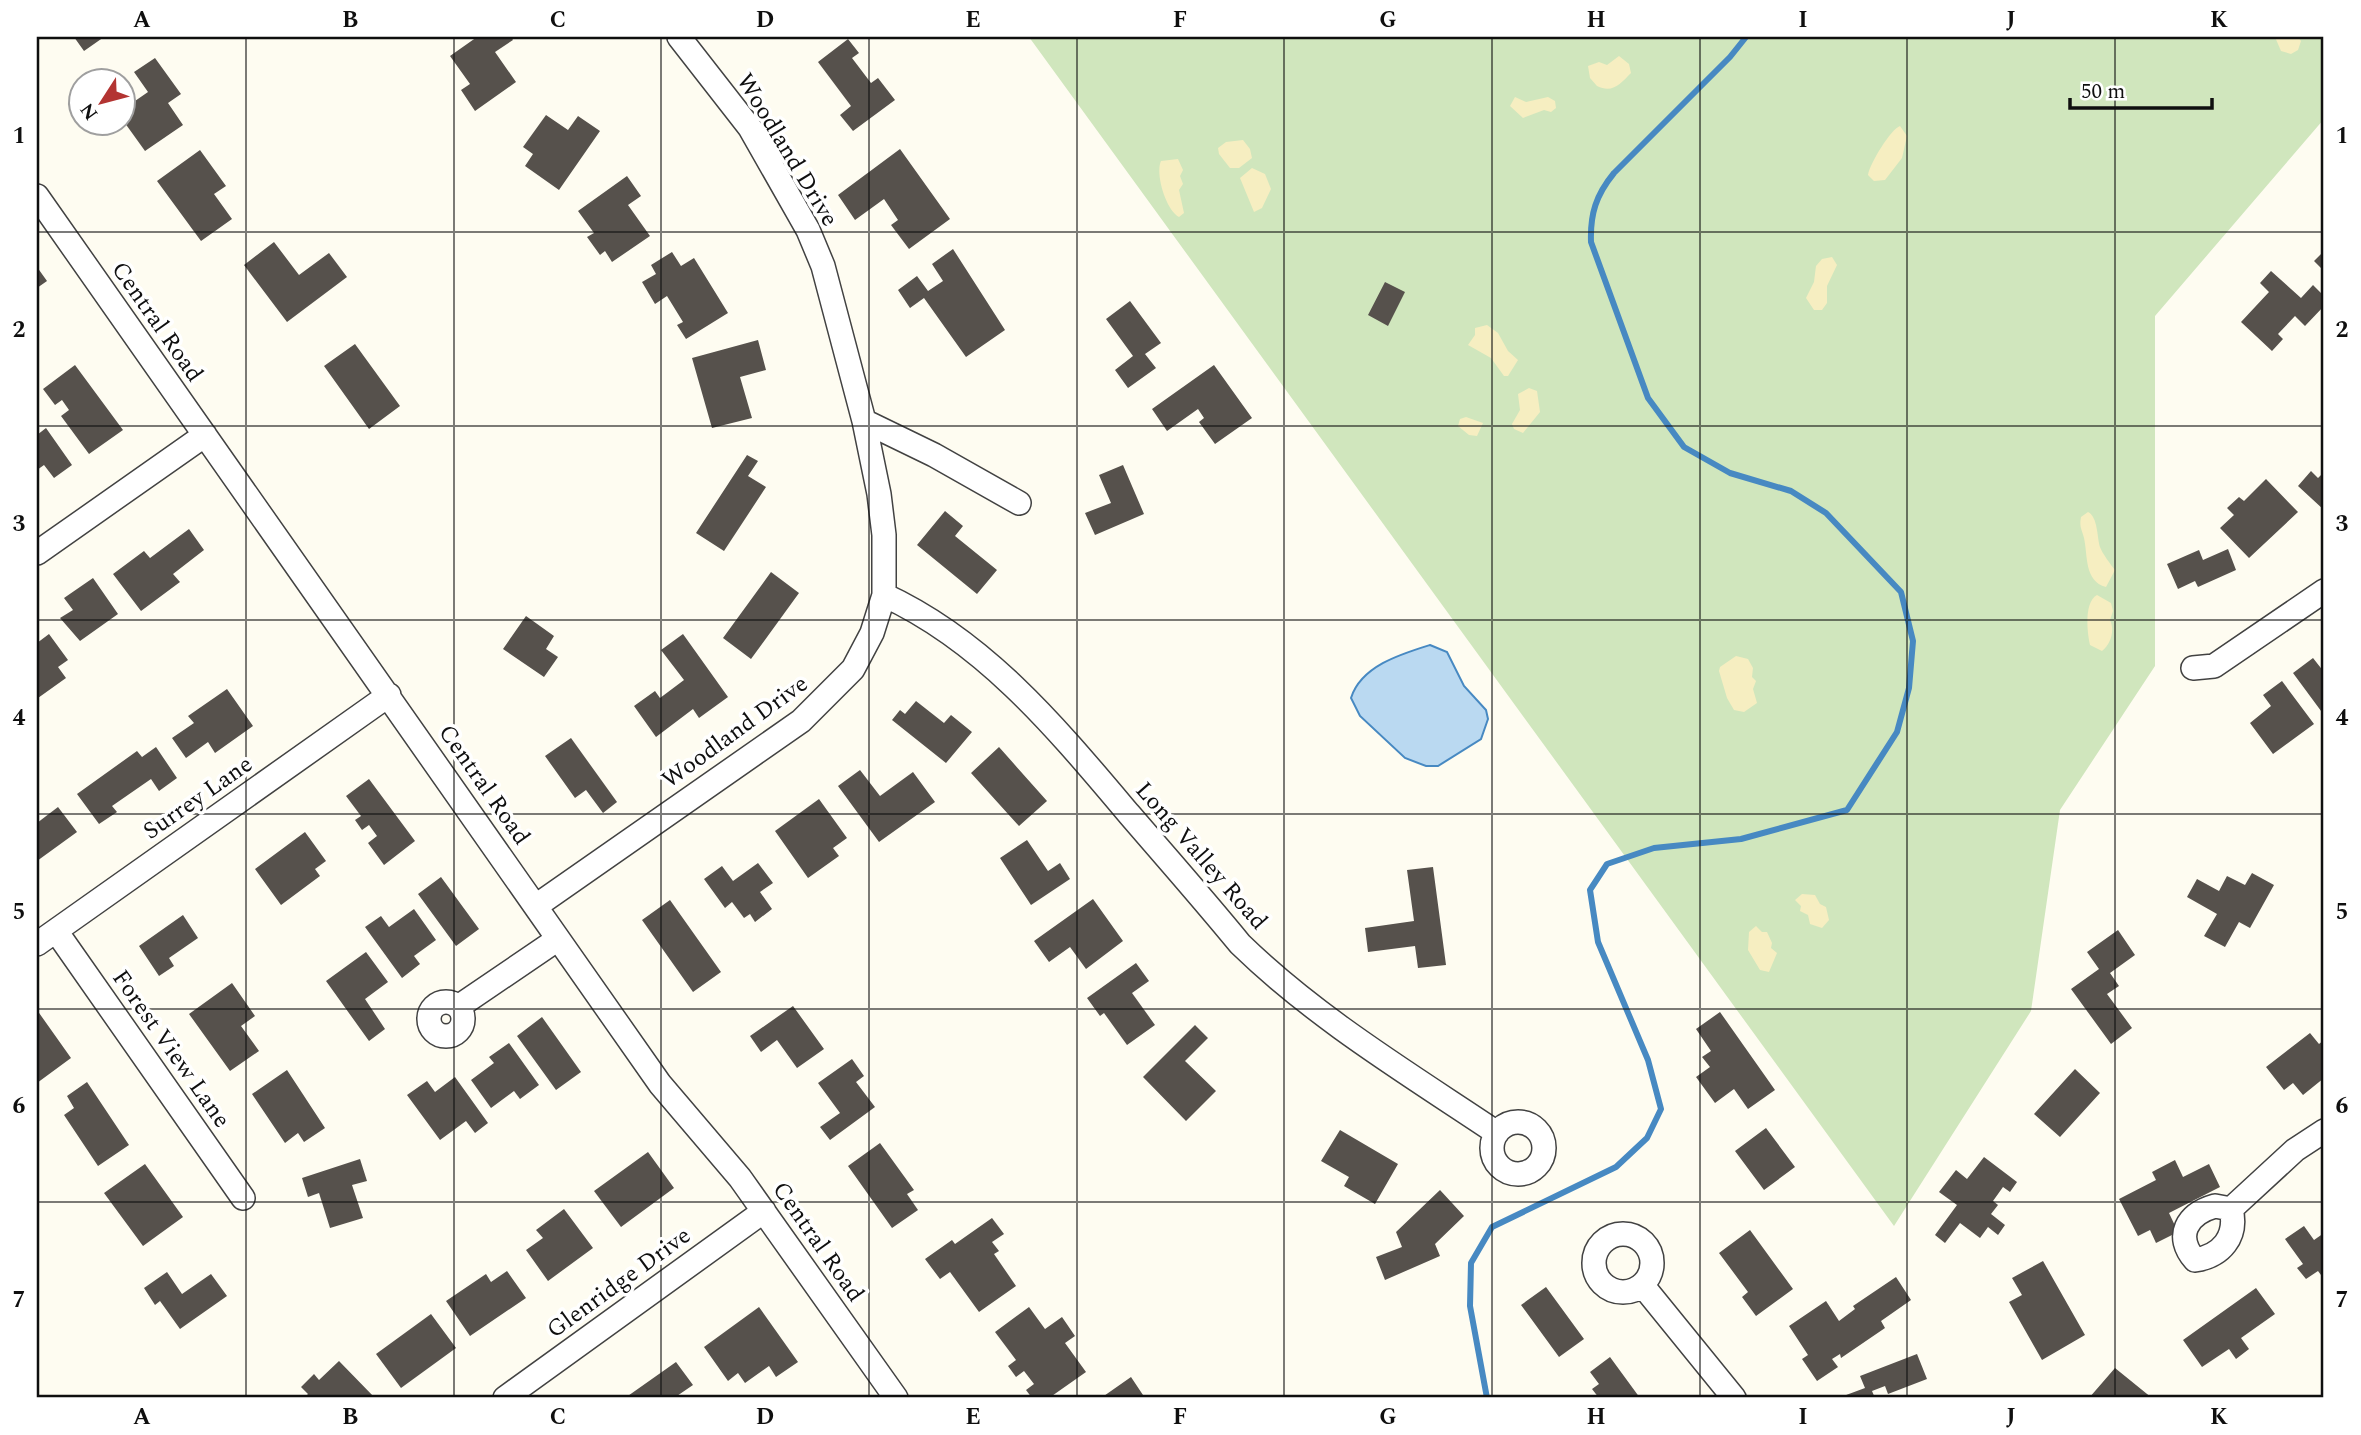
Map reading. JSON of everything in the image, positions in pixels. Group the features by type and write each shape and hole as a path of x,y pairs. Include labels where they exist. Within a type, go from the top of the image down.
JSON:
{"street":[{"name":"Woodland Drive","path":"536,906 810,713 853,669 872,633 884,595 884,535 864,421 848,370 835,309 808,230 750,128 718,83 679,37"},
{"name":"Central Road","path":"37,196 660,1084 764,1211 896,1398"},
{"path":"864,421 934,455 1019,503"},
{"path":"37,553 205,435"},
{"path":"2193,668 2214,666 2324,591"},
{"name":"Long Valley Road","path":"884,595 918,610 949,632 1030,700 1240,944 1264,967 1366,1045 1497,1133"},
{"name":"Surrey Lane","path":"46,937 389,695"},
{"name":"Forest View Lane","path":"46,937 243,1198"},
{"path":"458,1007 558,939"},
{"path":"2231,1209 2295,1150 2324,1131"},
{"name":"Glenridge Drive","path":"505,1398 764,1211"},
{"path":"1643,1286 1734,1398"}],"green space":[{"path":"1029,37 2324,37 2324,119 2155,316 2155,666 2060,810 2031,1011 1894,1226"}],"sand":[{"path":"2275,37 2298,37 2301,41 2298,50 2291,54 2281,51"},
{"path":"1619,56 1629,64 1631,73 1612,88 1597,86 1590,78 1588,66 1599,62 1607,65"},
{"path":"1515,97 1526,102 1548,97 1555,101 1556,108 1551,112 1544,110 1523,118 1510,106"},
{"path":"1900,126 1907,136 1902,158 1885,180 1874,181 1868,175 1873,163 1886,140"},
{"path":"1243,140 1250,149 1252,158 1239,168 1230,168 1219,154 1218,148 1226,142"},
{"path":"1178,159 1183,170 1180,176 1183,184 1179,190 1184,213 1179,217 1166,200 1159,174 1161,161"},
{"path":"1252,168 1265,174 1271,189 1262,208 1254,212 1240,178"},
{"path":"1832,257 1837,265 1827,286 1827,303 1822,310 1814,310 1806,298 1814,282 1816,266 1822,259"},
{"path":"1487,325 1498,333 1508,351 1518,360 1508,376 1504,376 1491,358 1468,345 1475,335 1475,328"},
{"path":"1529,388 1537,391 1540,412 1523,433 1514,429 1512,424 1520,410 1518,394"},
{"path":"1466,417 1483,423 1477,436 1469,435 1458,426 1460,419"},
{"path":"2088,512 2095,523 2101,550 2115,570 2106,587 2094,579 2088,567 2080,523 2081,517"},
{"path":"2097,595 2111,603 2113,611 2110,620 2111,637 2102,651 2090,645 2088,633 2088,610"},
{"path":"1736,656 1748,659 1753,668 1752,677 1756,681 1753,689 1757,703 1744,712 1734,710 1727,698 1719,671 1720,667"},
{"path":"1802,894 1815,895 1820,904 1826,907 1829,920 1822,928 1810,924 1808,915 1800,911 1801,906 1795,900"},
{"path":"1756,926 1762,932 1767,932 1772,943 1771,948 1777,953 1769,972 1760,970 1748,950 1749,932"}],"water":[{"path":"1430,645 1447,652 1464,686 1486,710 1488,719 1481,739 1438,766 1426,766 1405,758 1360,716 1351,698 1363,677 1383,663"}],"building":[{"path":"74,37 104,37 84,51"},
{"path":"477,37 511,37 513,40 495,52 516,82 475,111 461,90 470,84 450,56"},
{"path":"848,39 859,53 852,58 871,83 878,78 895,100 853,131 840,115 851,106 818,62"},
{"path":"155,58 181,94 168,103 183,125 145,151 134,136 136,100 148,92 136,71"},
{"path":"546,115 568,130 578,116 600,131 559,190 525,166 533,154 523,147"},
{"path":"900,149 950,219 909,249 891,225 898,220 884,199 855,220 838,195"},
{"path":"200,150 226,186 214,194 232,219 201,241 157,181"},
{"path":"627,176 641,196 628,205 650,236 612,262 605,251 600,255 587,237 594,233 578,211"},
{"path":"274,242 299,275 329,253 347,277 287,322 244,265"},
{"path":"953,249 1005,330 966,357 924,298 910,308 898,290 917,276 928,291 943,281 932,264"},
{"path":"2324,251 2324,271 2314,261"},
{"path":"672,252 681,266 694,258 728,313 686,339 677,325 683,322 667,296 655,304 642,282 656,274 651,265"},
{"path":"37,267 47,281 37,288"},
{"path":"2271,271 2301,298 2313,285 2324,296 2324,306 2305,326 2295,316 2278,334 2283,339 2272,351 2241,322 2269,292 2260,283"},
{"path":"1385,282 1405,292 1388,326 1368,315"},
{"path":"1130,301 1161,343 1145,354 1156,368 1128,388 1115,370 1133,356 1106,319"},
{"path":"758,340 766,370 740,377 752,418 712,428 692,358"},
{"path":"355,344 400,406 369,429 324,366"},
{"path":"75,365 123,430 89,454 61,416 69,410 62,400 55,405 43,389"},
{"path":"1214,365 1252,418 1215,444 1199,422 1204,418 1198,409 1167,431 1152,409"},
{"path":"46,428 72,465 54,478 44,465 37,470 37,435"},
{"path":"747,455 758,461 748,476 766,487 724,551 696,533"},
{"path":"1123,465 1144,514 1095,535 1085,513 1111,503 1099,475"},
{"path":"2311,471 2318,478 2324,472 2324,510 2298,486"},
{"path":"2266,479 2298,512 2249,558 2220,528 2234,515 2227,508 2239,497 2244,501"},
{"path":"945,511 963,526 955,536 997,570 977,594 917,545"},
{"path":"189,529 204,550 173,574 180,582 141,611 113,574 144,551 150,558"},
{"path":"2228,549 2236,570 2198,587 2195,581 2178,589 2167,564 2199,550 2203,560"},
{"path":"771,572 799,593 751,659 723,638"},
{"path":"93,578 118,614 80,641 60,618 73,610 64,598"},
{"path":"526,616 554,636 546,649 558,657 544,677 503,649"},
{"path":"49,634 68,660 58,667 66,678 38,698 37,643"},
{"path":"683,634 728,697 699,718 693,709 656,737 634,706 655,691 660,698 684,680 661,650"},
{"path":"2313,658 2324,672 2324,715 2293,673"},
{"path":"2282,681 2314,724 2273,754 2250,723 2271,706 2263,695"},
{"path":"227,689 253,726 215,753 208,742 186,758 172,738 194,723 188,716"},
{"path":"916,701 944,723 951,715 972,732 946,763 892,720 900,710 905,714"},
{"path":"571,738 617,802 603,813 586,790 575,798 545,756"},
{"path":"156,747 177,778 159,791 151,779 112,806 117,812 99,824 77,794 137,751 142,757"},
{"path":"999,747 1047,801 1019,826 971,773"},
{"path":"860,770 880,796 913,772 935,802 879,842 838,786"},
{"path":"369,779 415,841 384,865 368,843 377,836 369,825 362,830 355,820 361,816 346,796"},
{"path":"819,799 847,838 833,848 839,856 808,878 775,831"},
{"path":"58,807 77,832 37,861 37,823"},
{"path":"305,832 326,861 315,869 320,876 281,905 255,869"},
{"path":"1027,840 1048,871 1060,863 1070,879 1031,905 1000,858"},
{"path":"758,863 773,883 760,892 772,909 755,922 750,914 744,918 732,902 725,908 704,879 722,866 733,881"},
{"path":"1433,867 1446,965 1418,968 1415,946 1368,952 1365,928 1414,921 1407,870"},
{"path":"2252,873 2274,885 2250,928 2239,922 2225,947 2204,936 2217,914 2187,897 2197,879 2219,891 2227,876 2245,885"},
{"path":"441,877 479,929 456,946 418,894"},
{"path":"1093,899 1123,941 1086,969 1070,947 1049,962 1034,941"},
{"path":"670,900 721,972 693,992 642,920"},
{"path":"414,909 436,940 414,956 420,964 402,978 365,927 381,916 389,927"},
{"path":"183,915 198,938 169,958 174,966 159,976 139,946"},
{"path":"2118,930 2135,955 2110,973 2119,986 2107,994 2132,1028 2111,1044 2071,989 2099,969 2087,952"},
{"path":"366,952 388,982 365,999 385,1029 369,1041 326,981"},
{"path":"1136,963 1149,981 1132,993 1155,1025 1127,1045 1104,1013 1100,1016 1087,998"},
{"path":"232,983 255,1016 241,1026 259,1051 230,1071 189,1014"},
{"path":"793,1006 824,1049 797,1068 777,1040 761,1052 750,1036"},
{"path":"37,1010 71,1058 37,1083"},
{"path":"1720,1012 1775,1090 1748,1109 1734,1089 1715,1103 1696,1077 1710,1067 1702,1057 1711,1051 1696,1029"},
{"path":"542,1017 581,1072 556,1090 517,1036"},
{"path":"1195,1025 1208,1038 1185,1061 1216,1091 1186,1121 1143,1077"},
{"path":"2310,1033 2319,1044 2324,1040 2324,1078 2303,1095 2293,1083 2284,1090 2266,1067"},
{"path":"509,1043 539,1085 520,1099 514,1091 491,1108 471,1080 494,1063 489,1057"},
{"path":"852,1059 864,1076 856,1082 875,1107 830,1140 820,1127 840,1113 818,1083"},
{"path":"2075,1069 2100,1093 2060,1137 2034,1114"},
{"path":"287,1070 325,1128 304,1142 298,1133 285,1143 252,1094"},
{"path":"455,1077 488,1123 475,1133 466,1121 440,1140 407,1095 427,1081 435,1092"},
{"path":"87,1082 129,1145 98,1166 64,1115 74,1108 67,1096"},
{"path":"1766,1128 1795,1167 1764,1190 1735,1151"},
{"path":"1340,1130 1398,1164 1375,1204 1344,1186 1349,1177 1321,1161"},
{"path":"880,1143 914,1190 907,1194 918,1210 892,1228 848,1166"},
{"path":"648,1152 674,1188 621,1227 594,1191"},
{"path":"1984,1157 2017,1182 2010,1192 2003,1187 1993,1201 1998,1205 1991,1214 2005,1225 1998,1235 1988,1227 1980,1238 1960,1223 1945,1243 1935,1235 1957,1205 1939,1192 1956,1170 1967,1179"},
{"path":"360,1159 367,1181 352,1185 363,1218 330,1228 319,1193 308,1197 302,1178"},
{"path":"2175,1160 2183,1177 2209,1164 2220,1187 2169,1213 2178,1232 2156,1243 2150,1230 2138,1236 2119,1199 2156,1180 2152,1172"},
{"path":"145,1164 183,1217 143,1246 104,1193"},
{"path":"1440,1190 1464,1216 1435,1244 1440,1256 1385,1280 1376,1257 1402,1247 1396,1232"},
{"path":"564,1209 593,1248 548,1281 526,1250 543,1238 536,1230"},
{"path":"992,1218 1004,1234 992,1242 999,1251 994,1254 1016,1286 979,1312 950,1272 940,1279 925,1259 952,1240 955,1244"},
{"path":"2304,1226 2314,1240 2324,1233 2324,1279 2318,1271 2306,1279 2297,1268 2303,1264 2285,1239"},
{"path":"1750,1230 1793,1289 1756,1316 1742,1297 1748,1292 1719,1253"},
{"path":"2043,1261 2085,1335 2042,1360 2009,1302 2022,1295 2012,1278"},
{"path":"507,1271 526,1298 470,1336 446,1301 486,1274 491,1282"},
{"path":"167,1272 182,1294 211,1274 227,1296 180,1329 160,1301 155,1305 144,1288"},
{"path":"1896,1277 1911,1300 1881,1321 1885,1328 1841,1358 1840,1354 1832,1359 1838,1367 1817,1381 1802,1359 1808,1355 1789,1326 1826,1301 1839,1321 1855,1309 1853,1306"},
{"path":"1546,1287 1584,1339 1559,1357 1521,1305"},
{"path":"2256,1288 2275,1314 2241,1338 2249,1349 2236,1359 2229,1349 2202,1367 2183,1340"},
{"path":"759,1307 798,1362 776,1377 769,1366 745,1383 738,1373 728,1381 704,1347"},
{"path":"1029,1307 1045,1329 1062,1317 1075,1336 1065,1343 1086,1372 1049,1398 1032,1398 1026,1390 1034,1384 1024,1371 1016,1377 1008,1366 1016,1360 995,1332"},
{"path":"431,1314 456,1348 401,1388 376,1354"},
{"path":"1917,1354 1927,1379 1888,1394 1885,1386 1872,1391 1875,1398 1838,1398 1865,1388 1860,1376"},
{"path":"1610,1357 1640,1398 1599,1398 1592,1389 1599,1384 1590,1372"},
{"path":"339,1361 375,1398 304,1398 308,1394 301,1387 314,1374 319,1380"},
{"path":"676,1362 693,1385 674,1398 625,1398"},
{"path":"2115,1368 2152,1398 2089,1398"},
{"path":"1131,1377 1143,1395 1138,1398 1101,1398"}],"waterway":[{"path":"1487,1398 1470,1306 1471,1263 1492,1227 1616,1167 1647,1138 1661,1109 1648,1060 1598,942 1590,890 1607,864 1654,848 1741,839 1847,810 1897,732 1909,688 1913,641 1901,592 1826,513 1791,491 1730,473 1684,447 1648,398 1591,242 1595,205 1614,173 1730,57 1746,37"}]}
